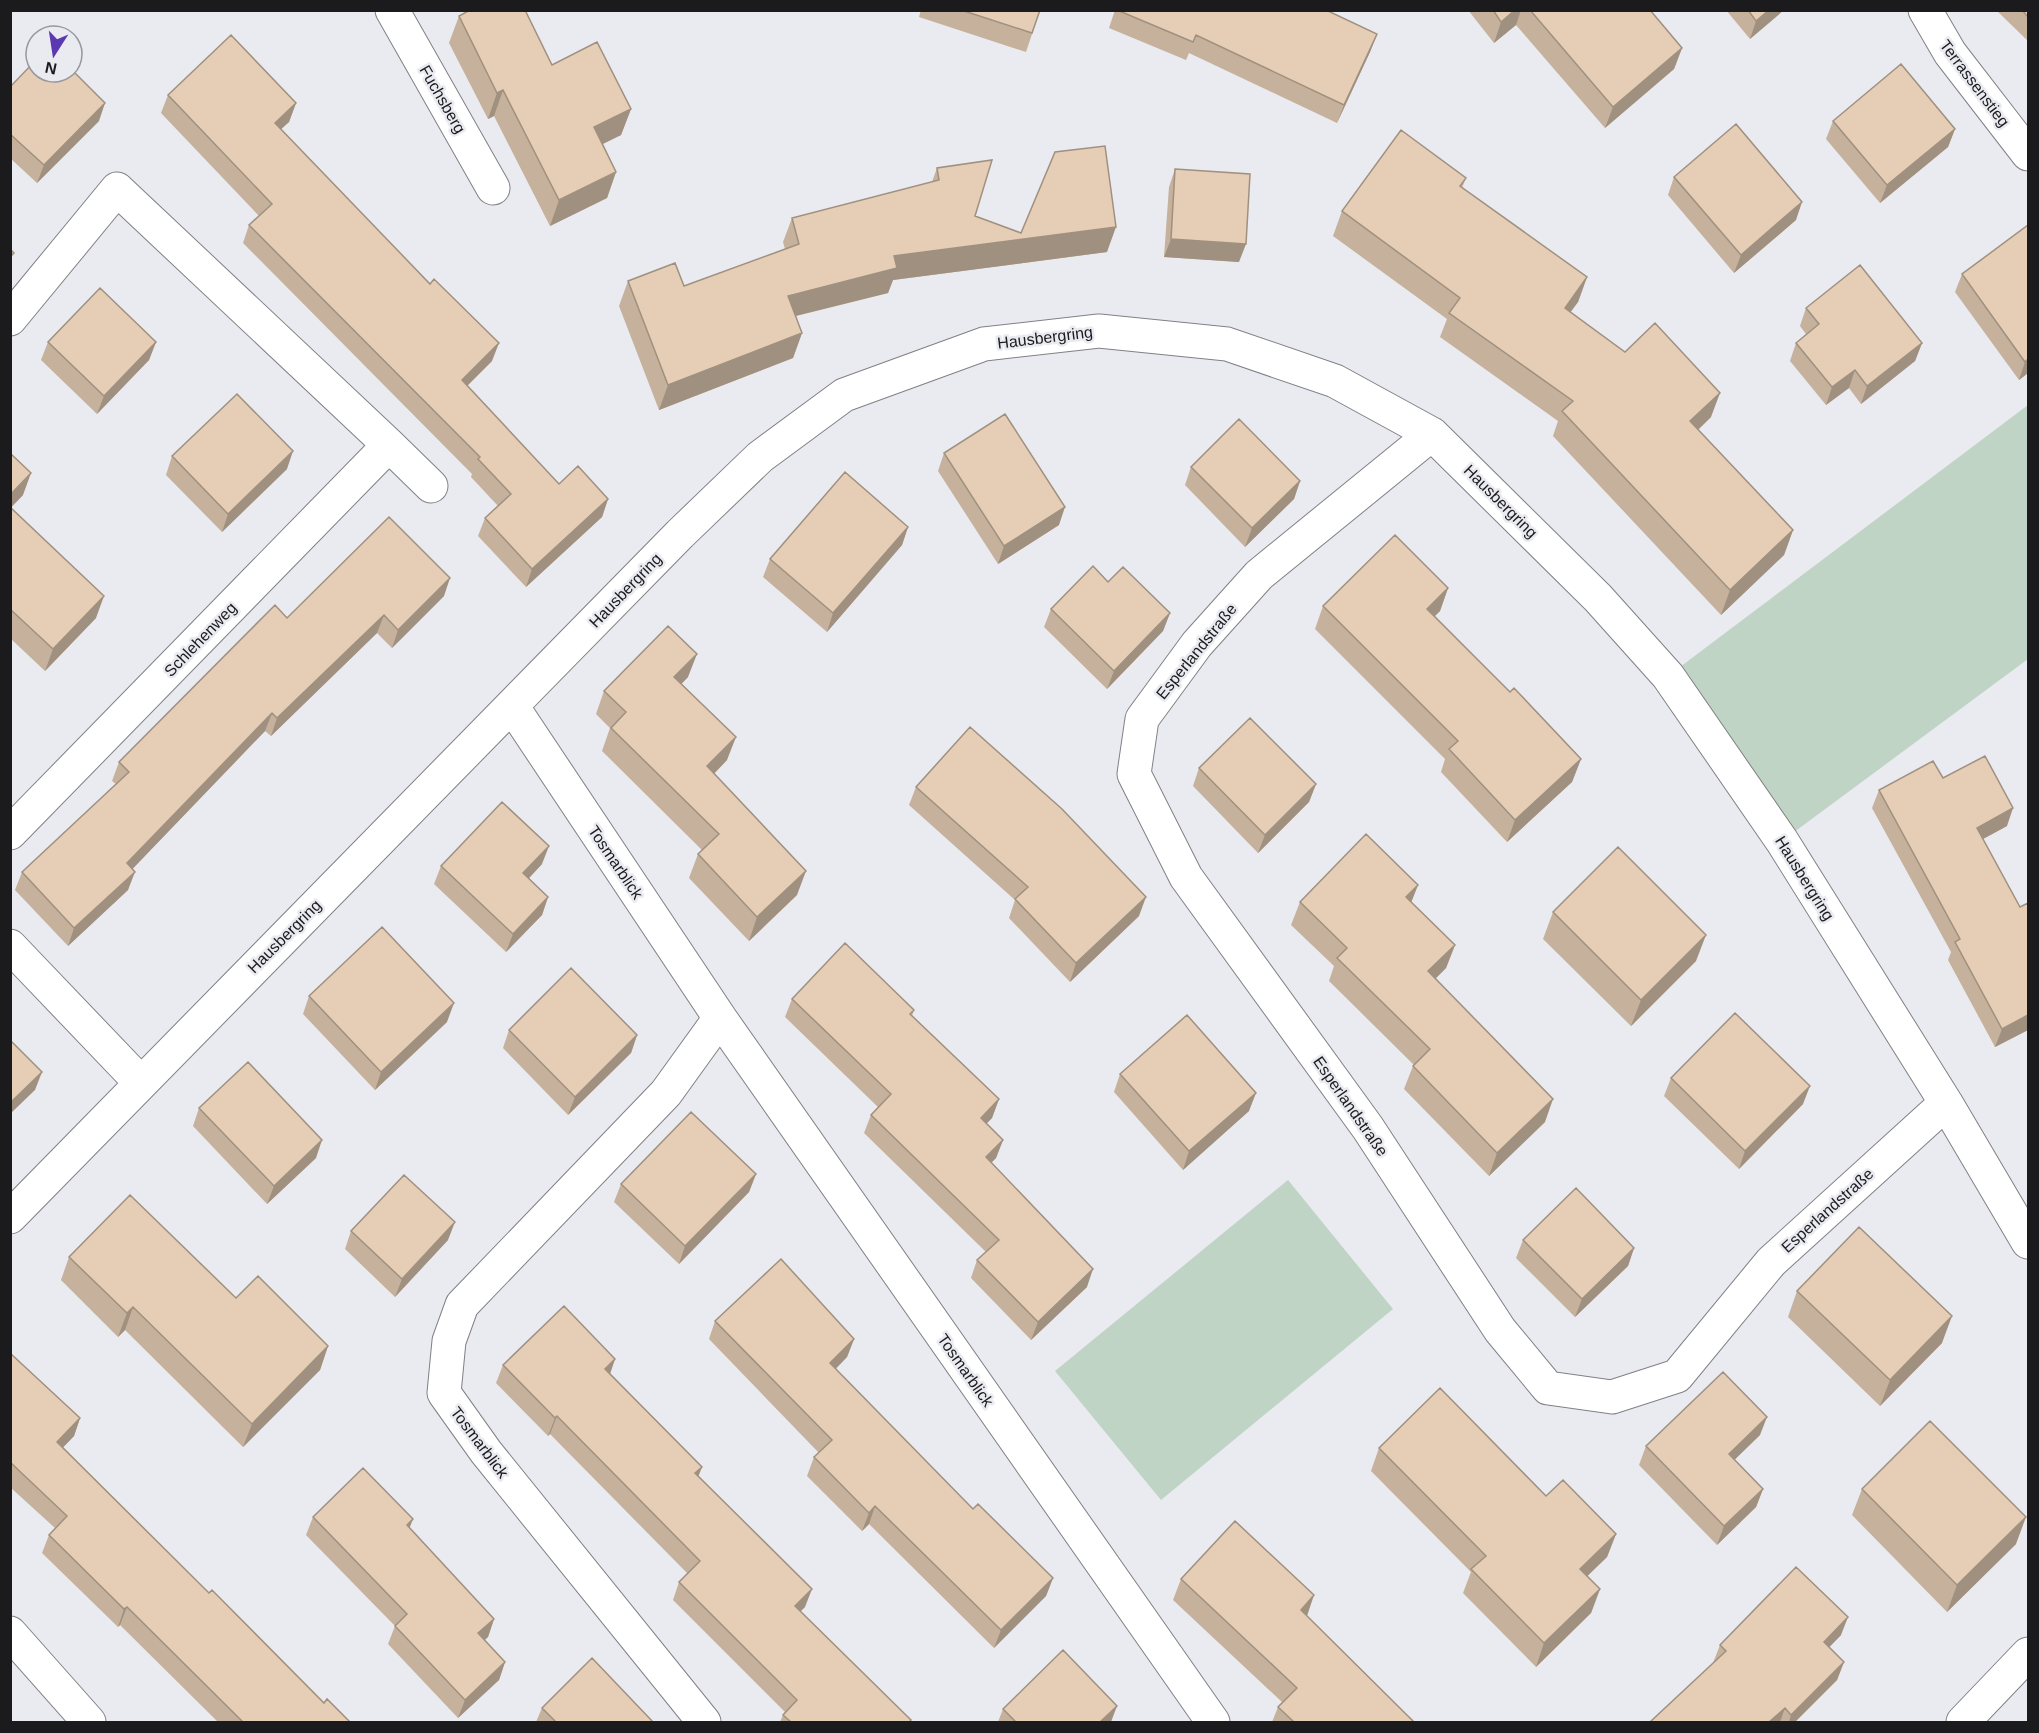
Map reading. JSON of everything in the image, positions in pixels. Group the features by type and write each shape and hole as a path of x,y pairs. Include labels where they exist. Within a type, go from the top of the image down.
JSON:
{"street":[{"name":"Fuchsberg","path":"392,10 493,188"},
{"name":"Terrassenstieg","path":"1925,10 1950,53 2028,154"},
{"path":"10,319 117,189 431,486"},
{"name":"Hausbergring","path":"10,1216 759,457 844,395 984,344 1098,331 1227,344 1335,381 1432,434 1598,598 1668,676 1782,841 1946,1103 2028,1242"},
{"name":"Esperlandstraße","path":"1432,434 1259,575 1197,644 1142,719 1134,774 1186,877 1368,1128 1500,1330 1548,1388 1612,1397 1677,1376 1771,1262 1946,1103"},
{"name":"Schlehenweg","path":"10,833 389,445"},
{"name":"Tosmarblick","path":"512,706 720,1018 1213,1722"},
{"path":"10,946 140,1082"},
{"name":"Tosmarblick","path":"704,1722 486,1452 444,1393 449,1341 462,1305 666,1093 720,1018"},
{"path":"10,1633 88,1722"},
{"path":"1963,1722 2028,1654"}],"green space":[{"path":"2028,405 2028,659 1782,841 1668,676"},
{"path":"1288,1180 1393,1309 1161,1500 1055,1371"}],"building":[{"path":"470,10 525,10 552,65 597,42 631,109 594,127 616,172 559,200 503,90 497,93 459,16"},
{"path":"961,10 1040,10 1032,33"},
{"path":"1117,10 1326,10 1377,34 1344,105 1196,35 1193,42"},
{"path":"1493,10 1515,10 1501,22"},
{"path":"1530,10 1650,10 1682,48 1613,107"},
{"path":"1748,10 1769,10 1756,21"},
{"path":"231,35 296,103 275,123 430,284 434,279 499,343 462,380 559,484 578,466 608,499 532,569 485,518 511,494 478,459 480,457 249,225 272,204 168,95"},
{"path":"1901,64 1955,129 1887,185 1833,121"},
{"path":"24,72 24,84 84,84 84,82 105,103 44,165 10,134 10,87"},
{"path":"1736,124 1802,202 1741,255 1674,177"},
{"path":"1401,130 1466,178 1460,186 1587,277 1565,308 1625,352 1655,323 1720,393 1690,421 1793,530 1730,590 1562,411 1573,401 1449,313 1460,298 1342,211"},
{"path":"1105,146 1116,227 894,256 897,268 788,296 802,333 668,385 628,281 675,263 684,286 799,244 792,218 939,180 937,168 992,160 975,216 1021,233 1055,152"},
{"path":"1175,169 1250,174 1246,244 1171,239"},
{"path":"2028,225 2028,359 2025,362 1962,274"},
{"path":"1860,265 1922,343 1867,386 1855,370 1832,387 1796,343 1819,324 1806,308"},
{"path":"100,288 156,342 104,396 48,342"},
{"path":"237,394 293,451 228,514 172,456"},
{"path":"1005,414 1065,507 1004,546 944,453"},
{"path":"1239,419 1300,481 1252,528 1191,467"},
{"path":"10,453 31,473 10,495"},
{"path":"845,472 908,527 833,613 770,559"},
{"path":"10,507 104,596 53,649 10,609"},
{"path":"389,517 450,578 398,630 384,615 277,718 272,713 127,863 135,872 74,928 22,872 129,772 119,762 275,605 287,618"},
{"path":"1395,535 1448,588 1427,609 1510,692 1514,688 1581,759 1515,820 1449,749 1458,741 1323,606"},
{"path":"1093,566 1108,582 1123,567 1170,613 1114,671 1051,609"},
{"path":"668,626 697,654 674,677 736,737 707,766 806,871 757,917 698,854 719,834 611,728 626,712 604,691"},
{"path":"1250,718 1316,784 1265,835 1199,768"},
{"path":"970,727 1062,809 1146,897 1076,963 1015,899 1028,887 916,787"},
{"path":"1985,756 2013,808 1977,828 2020,907 2028,903 2028,1015 2002,1029 1955,942 1960,939 1879,790 1933,761 1943,778"},
{"path":"502,802 549,846 523,873 548,897 513,934 441,866"},
{"path":"1366,834 1418,885 1406,897 1455,945 1428,971 1553,1099 1497,1153 1413,1066 1430,1049 1337,958 1347,948 1300,902"},
{"path":"1618,847 1706,935 1641,1000 1553,912"},
{"path":"382,927 454,1003 381,1072 309,996"},
{"path":"845,943 914,1010 910,1014 999,1099 981,1118 1003,1140 986,1157 1093,1269 1038,1322 977,1260 999,1240 871,1115 891,1094 792,999"},
{"path":"571,968 637,1035 575,1097 509,1030"},
{"path":"1735,1013 1810,1086 1745,1151 1671,1078"},
{"path":"1187,1015 1256,1093 1189,1151 1120,1074"},
{"path":"10,1040 42,1072 10,1103"},
{"path":"248,1062 322,1140 274,1186 199,1108"},
{"path":"691,1112 756,1174 685,1246 621,1184"},
{"path":"404,1175 455,1222 402,1279 351,1231"},
{"path":"1576,1188 1634,1248 1582,1299 1523,1240"},
{"path":"130,1195 236,1298 258,1276 328,1346 252,1424 133,1307 127,1313 69,1257"},
{"path":"1859,1227 1952,1316 1890,1380 1797,1291"},
{"path":"781,1259 854,1339 830,1363 973,1509 978,1504 1053,1578 1001,1630 875,1506 869,1513 814,1457 832,1440 715,1321"},
{"path":"564,1306 615,1359 605,1369 702,1467 695,1473 812,1589 795,1606 911,1720 909,1722 791,1722 783,1715 797,1700 679,1582 700,1561 557,1416 555,1418 503,1365"},
{"path":"10,1353 80,1418 57,1442 209,1593 212,1590 324,1703 327,1699 350,1722 243,1722 127,1607 124,1609 49,1535 67,1516 10,1462"},
{"path":"1723,1372 1767,1417 1729,1454 1763,1489 1724,1526 1646,1446"},
{"path":"1440,1388 1546,1496 1563,1480 1616,1534 1580,1569 1600,1589 1544,1643 1471,1569 1486,1556 1379,1448"},
{"path":"1930,1421 2026,1517 1957,1585 1862,1489"},
{"path":"363,1468 413,1519 407,1525 494,1619 478,1633 505,1662 465,1700 395,1626 407,1614 313,1517"},
{"path":"1235,1521 1314,1595 1301,1610 1414,1722 1294,1722 1278,1707 1297,1688 1181,1579"},
{"path":"1796,1567 1848,1617 1824,1642 1844,1662 1791,1715 1785,1708 1769,1722 1650,1722 1726,1651 1720,1645"},
{"path":"1063,1650 1117,1706 1100,1722 1016,1722 1003,1709"},
{"path":"592,1658 653,1722 556,1722 542,1708"}]}
